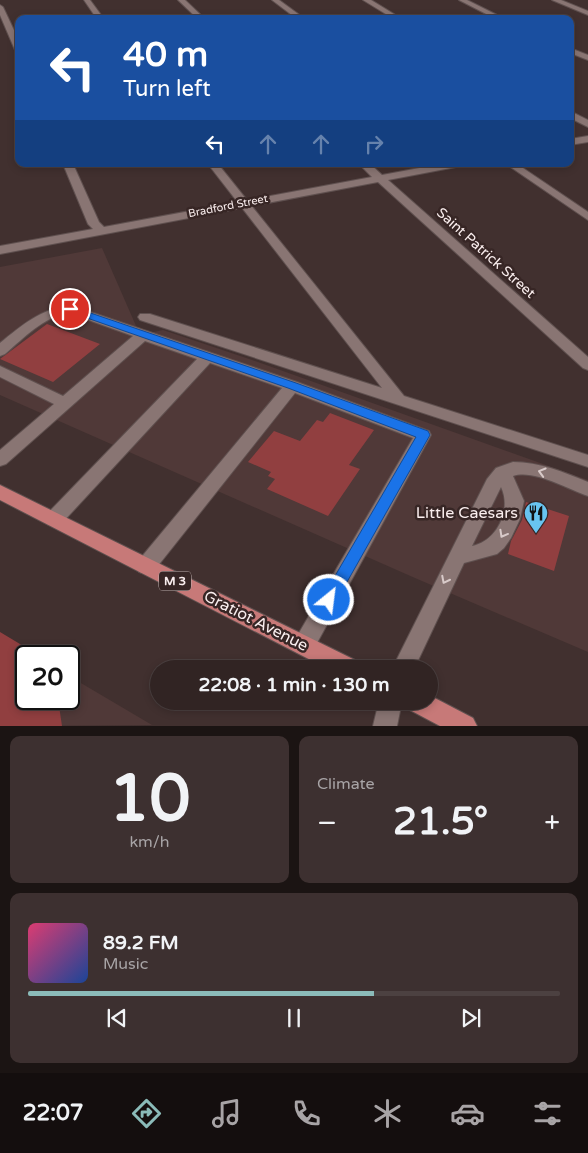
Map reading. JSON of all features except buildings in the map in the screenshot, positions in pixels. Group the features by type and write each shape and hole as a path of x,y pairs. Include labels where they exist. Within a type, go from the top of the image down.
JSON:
{"main road":[{"name":"Gratiot Avenue","path":"0,492 333,660"},
{"path":"434,710 465,726"}],"street":[{"path":"87,0 98,15"},
{"path":"181,0 198,15"},
{"path":"275,0 296,15"},
{"path":"366,0 392,15"},
{"path":"462,0 494,15"},
{"path":"555,0 588,13"},
{"path":"0,7 15,41"},
{"path":"574,52 588,58"},
{"path":"574,116 588,124"},
{"path":"574,141 588,138"},
{"path":"69,167 94,224 100,230"},
{"path":"215,167 400,401"},
{"name":"Saint Patrick Street","path":"367,167 588,365"},
{"name":"Bradford Street","path":"0,250 440,167"},
{"path":"515,167 588,217"},
{"path":"0,351 47,314 58,310 70,309 292,386 423,435 304,645"},
{"path":"145,317 588,461"},
{"path":"0,460 143,335"},
{"path":"54,519 207,357"},
{"path":"0,371 64,403"},
{"path":"146,566 292,386"},
{"path":"407,660 457,556 494,484 502,474 513,468 526,468 544,472 588,489"},
{"path":"457,556 483,551 495,545 503,538 515,502 511,489 502,474"},
{"path":"386,726 389,710"}],"shaded area":[{"path":"102,248 140,335 163,330 588,480 588,652 0,395 0,267"},
{"path":"0,636 16,645 15,710 80,710 80,682 152,725 0,726"}],"place":[{"name":"Little Caesars","path":"536,534"}],"route":[{"path":"70,309 292,386 423,435 329,600"}]}
